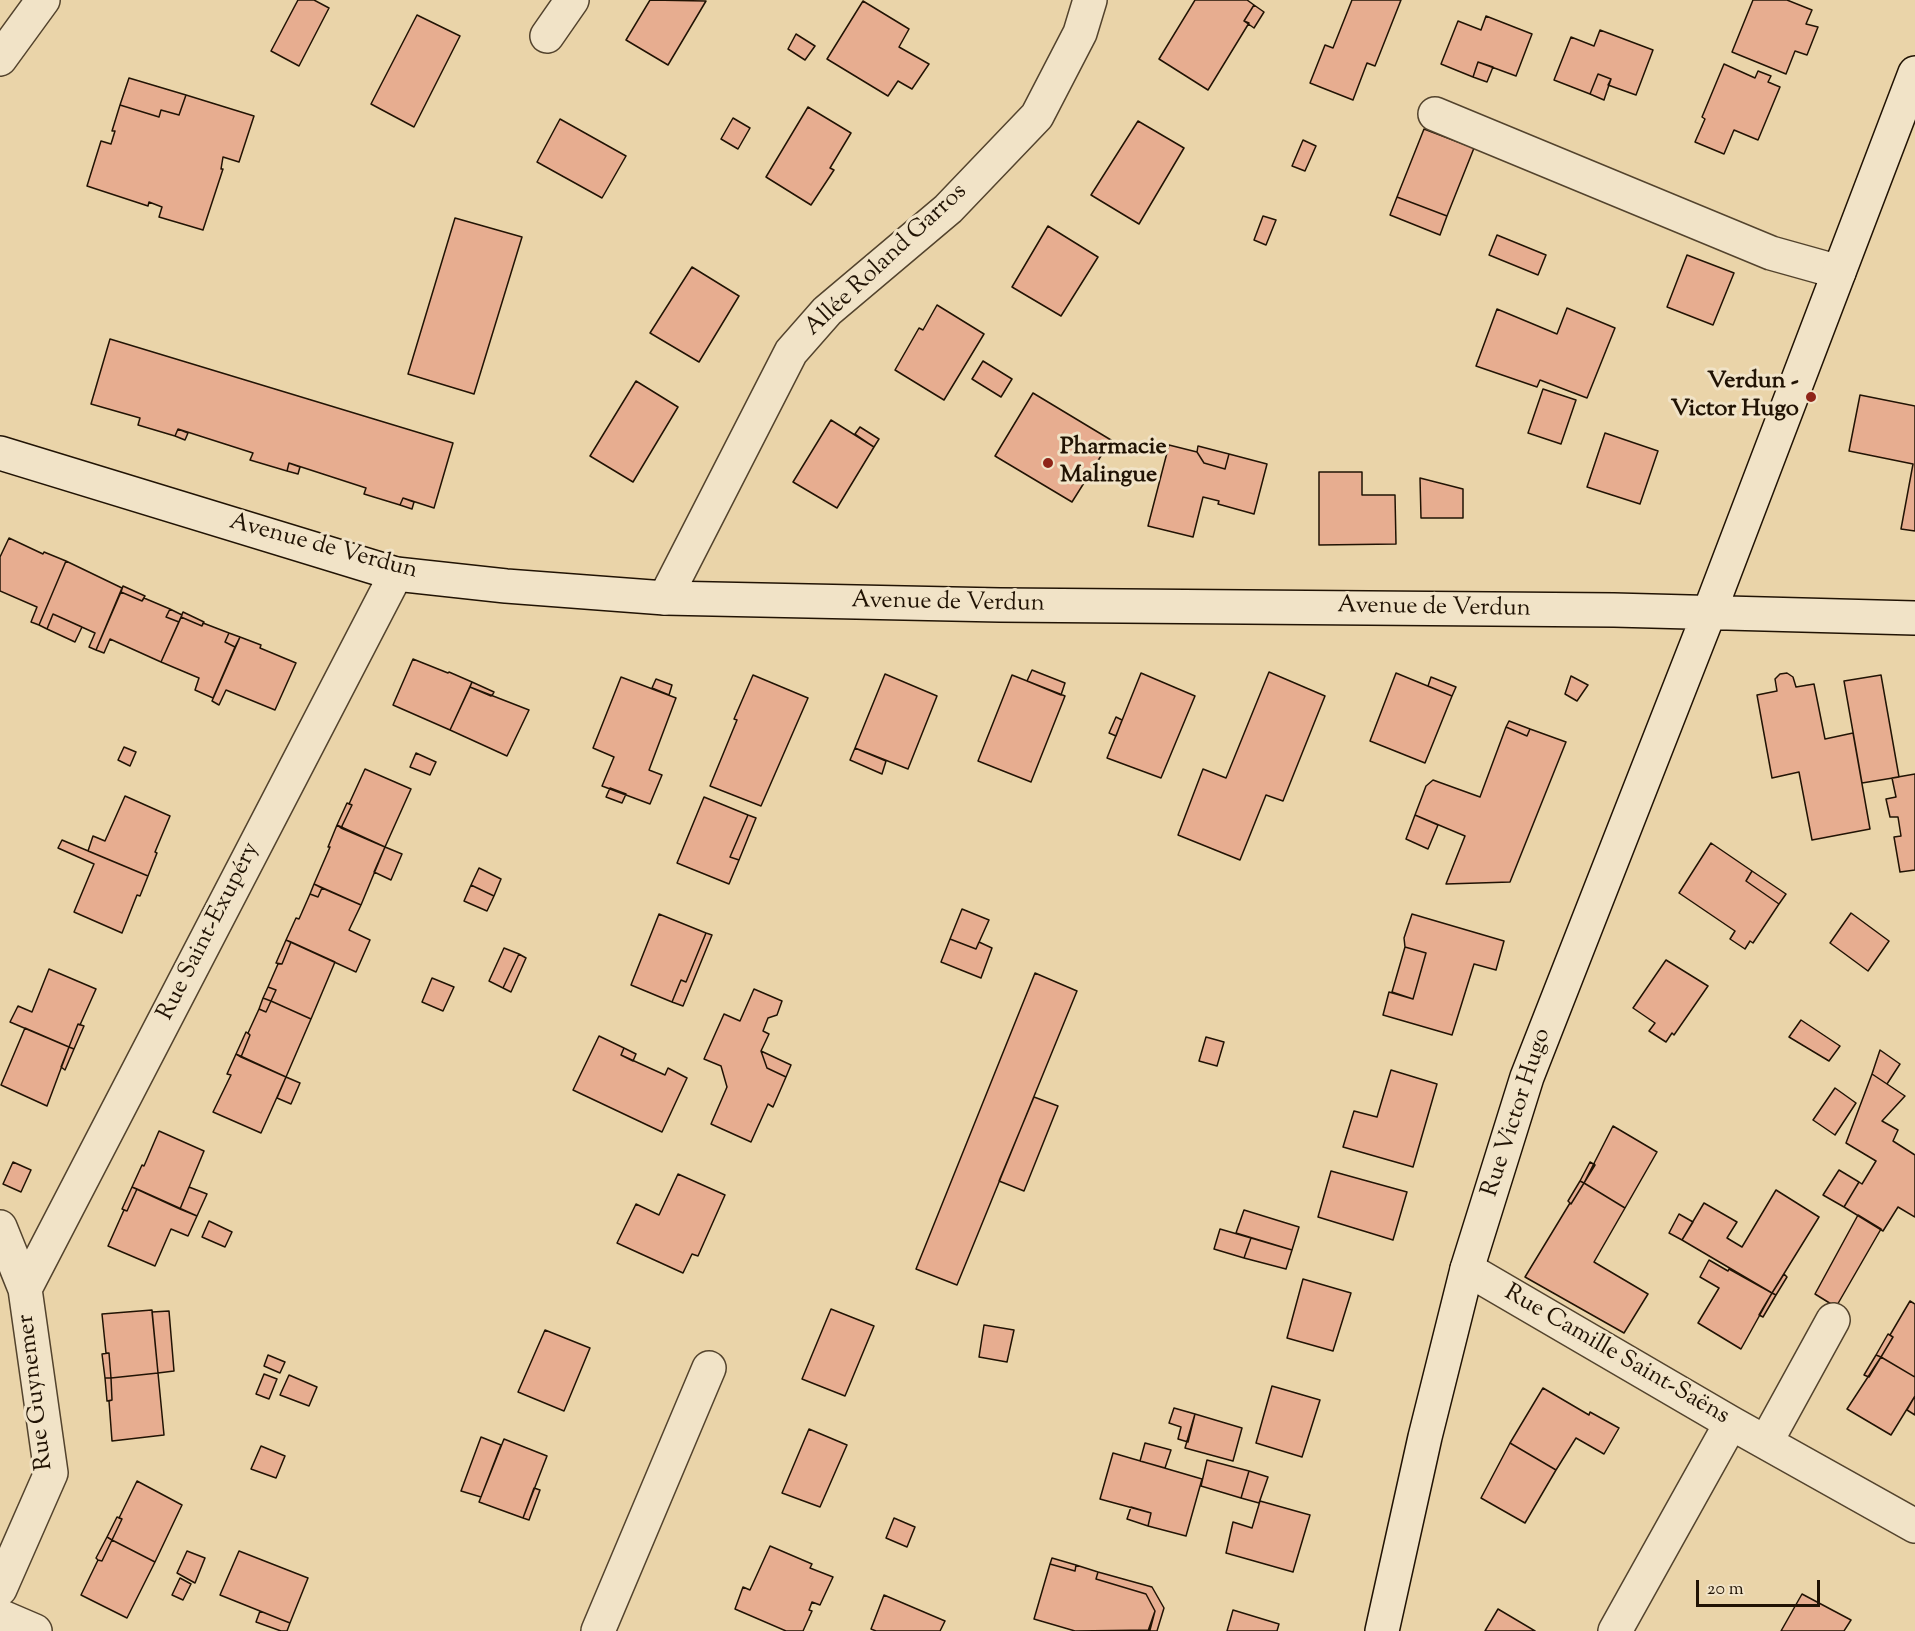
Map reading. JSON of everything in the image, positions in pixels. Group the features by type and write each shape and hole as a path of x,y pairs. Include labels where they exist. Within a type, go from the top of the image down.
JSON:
{"street":[{"path":"0,59 43,0"},
{"path":"547,36 572,0"},
{"name":"Allée Roland Garros","path":"665,598 791,352 827,311 948,209 1037,116 1080,33 1090,0"},
{"name":"Rue Victor Hugo","path":"1382,1631 1425,1437 1467,1269 1527,1077 1631,806 1709,613 1915,73"},
{"path":"1435,114 1771,253 1839,272"},
{"name":"Avenue de Verdun","path":"0,453 396,574 506,586 665,598 1915,618"},
{"name":"Rue Saint-Exupéry","path":"24,1289 396,574"},
{"name":"Rue Guynemer","path":"0,1227 24,1289 51,1473 0,1589"},
{"name":"Rue Camille Saint-Saëns","path":"1467,1269 1731,1423 1915,1526"},
{"path":"1766,1442 1833,1320"},
{"path":"598,1631 709,1368"},
{"path":"1615,1631 1731,1423"},
{"path":"0,1616 35,1631"}],"building":[{"path":"298,0 314,0 329,8 299,66 271,51"},
{"path":"650,0 706,1 668,65 626,40"},
{"path":"1195,0 1247,0 1254,5 1244,21 1249,23 1208,90 1159,59"},
{"path":"1352,0 1401,0 1375,66 1367,63 1353,100 1310,83 1325,45 1333,48"},
{"path":"1753,0 1787,0 1812,10 1806,24 1818,27 1807,55 1795,51 1786,74 1732,52"},
{"path":"863,1 909,29 899,47 929,64 912,89 898,81 888,96 827,59"},
{"path":"1254,5 1264,12 1254,28 1244,21"},
{"path":"417,15 460,36 414,127 371,104"},
{"path":"1486,16 1532,34 1516,76 1478,62 1473,77 1441,64 1458,21 1481,30"},
{"path":"1600,30 1653,50 1636,95 1608,85 1611,79 1598,74 1590,94 1554,80 1571,37 1594,46"},
{"path":"796,34 815,46 805,60 788,49"},
{"path":"1478,62 1493,67 1487,82 1473,77"},
{"path":"1724,64 1755,78 1758,71 1771,76 1768,82 1780,87 1758,140 1734,130 1724,154 1695,142 1705,119 1702,117"},
{"path":"1598,74 1611,79 1604,100 1590,94"},
{"path":"129,78 186,95 179,115 161,110 159,117 120,105"},
{"path":"186,95 254,116 239,162 223,157 221,169 223,169 203,230 159,217 162,207 149,202 148,206 87,186 101,141 111,144 115,131 112,131 120,105 159,117 161,110 179,115"},
{"path":"808,107 851,133 830,168 834,170 811,205 766,177"},
{"path":"733,118 750,128 738,149 721,139"},
{"path":"560,119 626,156 602,198 537,162"},
{"path":"1138,121 1184,148 1139,224 1091,195"},
{"path":"1424,129 1474,148 1447,216 1397,197"},
{"path":"1303,140 1316,146 1305,171 1292,166"},
{"path":"1397,197 1447,216 1440,235 1390,215"},
{"path":"1263,216 1276,220 1266,245 1254,240"},
{"path":"455,218 522,237 474,394 408,374"},
{"path":"1048,226 1098,257 1061,316 1012,287"},
{"path":"1497,235 1546,255 1538,275 1489,255"},
{"path":"1687,255 1734,273 1713,325 1667,307"},
{"path":"692,267 739,296 699,362 650,333"},
{"path":"937,305 984,334 944,400 895,370 919,328 923,330"},
{"path":"1567,308 1615,328 1587,398 1540,380 1537,387 1476,366 1497,309 1557,334"},
{"path":"110,339 453,443 434,508 403,498 400,505 364,494 366,488 289,463 287,471 250,460 253,453 178,429 175,436 138,425 140,418 91,404"},
{"path":"983,361 1012,379 1001,397 972,379"},
{"path":"636,381 678,407 633,482 590,456"},
{"path":"1543,389 1576,400 1561,444 1528,433"},
{"path":"1033,393 1111,440 1072,502 995,456"},
{"path":"1860,395 1915,406 1915,531 1901,529 1913,464 1849,451"},
{"path":"831,420 874,447 837,508 793,482"},
{"path":"860,427 879,439 874,447 855,434"},
{"path":"178,429 188,433 185,440 175,436"},
{"path":"1605,433 1658,451 1640,504 1587,487"},
{"path":"1169,445 1197,452 1204,463 1225,469 1229,454 1267,464 1254,514 1218,504 1219,501 1203,497 1193,537 1148,526"},
{"path":"1198,446 1229,454 1225,469 1204,463 1197,452"},
{"path":"289,463 300,467 298,474 287,471"},
{"path":"1319,472 1362,472 1362,495 1395,495 1396,544 1319,545"},
{"path":"1420,478 1463,489 1463,518 1421,518"},
{"path":"403,498 414,502 412,509 400,505"},
{"path":"9,538 43,554 44,552 66,561 39,625 31,622 37,607 0,591 0,557"},
{"path":"66,561 122,588 96,650 89,647 95,633 53,614 47,629 39,625"},
{"path":"123,586 145,596 142,601 121,592"},
{"path":"121,592 142,601 144,598 170,609 166,617 179,622 161,662 110,639 104,653 96,650"},
{"path":"170,609 182,615 179,622 166,617"},
{"path":"183,612 204,622 202,626 181,617"},
{"path":"53,614 82,627 75,642 47,629"},
{"path":"181,617 202,626 203,623 229,633 225,642 235,647 213,698 195,690 199,678 161,662"},
{"path":"229,633 240,637 235,647 225,642"},
{"path":"240,637 296,663 275,710 226,690 219,705 212,701"},
{"path":"413,659 472,682 450,730 393,705"},
{"path":"1032,670 1065,683 1061,695 1027,681"},
{"path":"1269,672 1325,696 1283,801 1266,795 1240,860 1178,835 1203,769 1226,778"},
{"path":"1141,673 1195,696 1161,778 1107,758"},
{"path":"1396,673 1452,696 1425,763 1370,741"},
{"path":"1787,673 1793,677 1796,687 1814,684 1825,739 1853,733 1870,829 1812,840 1799,772 1772,778 1757,695 1777,691 1775,679 1780,674"},
{"path":"885,674 937,696 908,769 855,748"},
{"path":"753,675 808,698 761,806 710,786 737,720 734,719"},
{"path":"1012,675 1065,696 1031,782 978,761"},
{"path":"1881,675 1899,777 1862,783 1844,681"},
{"path":"1571,676 1588,685 1577,701 1565,694"},
{"path":"621,677 676,698 649,770 662,775 650,804 602,786 614,757 593,748"},
{"path":"1431,677 1456,687 1452,696 1428,686"},
{"path":"656,679 672,685 669,695 652,688"},
{"path":"472,682 494,692 493,694 491,696 470,687"},
{"path":"470,687 529,710 507,756 450,730"},
{"path":"1116,717 1122,720 1116,736 1109,733"},
{"path":"1509,721 1530,729 1527,736 1506,727"},
{"path":"1506,727 1527,736 1530,729 1566,742 1510,882 1446,884 1465,836 1415,815 1426,786 1433,780 1480,797"},
{"path":"124,747 136,752 130,766 118,760"},
{"path":"855,748 886,761 882,774 850,760"},
{"path":"416,753 436,762 430,775 410,767"},
{"path":"365,769 411,789 385,847 341,828"},
{"path":"1915,774 1915,870 1900,872 1894,837 1901,836 1898,817 1890,817 1886,799 1896,797 1892,778"},
{"path":"610,788 626,794 622,803 606,797"},
{"path":"125,796 170,816 148,876 88,851 93,836 105,841"},
{"path":"704,797 748,815 730,857 739,860 729,884 677,863"},
{"path":"347,803 352,805 341,828 337,825"},
{"path":"748,815 756,818 739,860 730,857"},
{"path":"1415,815 1438,825 1428,849 1406,839"},
{"path":"337,825 385,847 361,905 314,884"},
{"path":"62,840 148,876 140,896 137,895 122,933 74,912 94,864 58,848"},
{"path":"1711,843 1752,871 1746,881 1779,904 1753,943 1750,941 1745,949 1730,939 1735,931 1679,893"},
{"path":"385,847 402,854 391,880 374,872"},
{"path":"479,868 501,879 494,896 471,885"},
{"path":"1752,871 1786,894 1779,904 1746,881"},
{"path":"314,884 322,888 318,897 310,894"},
{"path":"471,885 494,896 487,911 464,901"},
{"path":"322,888 361,905 349,930 370,940 356,972 286,940 296,918 299,919 310,894 318,897"},
{"path":"962,909 989,920 976,949 950,939"},
{"path":"1851,913 1889,941 1868,971 1830,943"},
{"path":"659,914 706,933 686,982 681,980 672,1002 631,985"},
{"path":"1412,914 1504,941 1496,970 1474,964 1452,1035 1383,1015 1389,992 1413,999 1426,953 1405,947 1404,938"},
{"path":"706,933 712,935 683,1006 672,1002 681,980 686,982"},
{"path":"950,939 976,949 979,942 992,948 981,978 941,962"},
{"path":"286,940 291,942 282,964 276,963"},
{"path":"291,942 335,962 311,1019 271,1001 276,990 268,987 278,964 282,964"},
{"path":"1405,947 1426,953 1413,999 1392,992"},
{"path":"504,948 519,954 503,988 489,981"},
{"path":"519,954 526,958 511,992 503,988"},
{"path":"1666,960 1708,986 1674,1035 1672,1033 1666,1042 1649,1031 1655,1023 1633,1008"},
{"path":"49,969 96,989 69,1047 10,1022 18,1006 32,1012"},
{"path":"1035,973 1077,991 957,1285 916,1269"},
{"path":"432,978 454,987 443,1011 422,1002"},
{"path":"268,987 276,990 271,1001 263,998"},
{"path":"754,989 782,1001 777,1015 768,1018 763,1031 769,1034 761,1051 767,1068 786,1077 773,1107 768,1104 751,1142 711,1124 727,1087 721,1066 704,1059 724,1014 740,1021"},
{"path":"263,998 271,1001 266,1012 259,1009"},
{"path":"271,1001 311,1019 286,1077 241,1057 250,1035 248,1033 259,1009 266,1012"},
{"path":"1801,1020 1840,1046 1829,1061 1789,1037"},
{"path":"78,1024 84,1026 74,1049 69,1047"},
{"path":"25,1028 69,1047 47,1106 1,1085"},
{"path":"246,1032 250,1035 241,1057 236,1054"},
{"path":"599,1036 624,1048 621,1055 665,1075 668,1068 687,1078 662,1132 573,1090"},
{"path":"1206,1037 1224,1042 1217,1066 1199,1061"},
{"path":"69,1047 74,1049 65,1070 61,1067"},
{"path":"624,1048 636,1054 633,1061 621,1055"},
{"path":"1880,1050 1900,1064 1887,1084 1872,1074"},
{"path":"761,1051 791,1065 786,1077 767,1068"},
{"path":"236,1054 286,1077 261,1133 213,1112 231,1075 227,1074"},
{"path":"1391,1070 1437,1084 1413,1167 1343,1147 1354,1111 1377,1117"},
{"path":"1872,1074 1905,1096 1882,1121 1898,1130 1893,1141 1915,1155 1915,1217 1898,1207 1883,1231 1844,1207 1859,1182 1862,1184 1876,1161 1846,1143"},
{"path":"286,1077 300,1083 291,1104 277,1098"},
{"path":"1835,1088 1856,1103 1835,1135 1813,1120"},
{"path":"1034,1097 1058,1106 1024,1191 999,1181"},
{"path":"1613,1126 1657,1152 1625,1208 1584,1183"},
{"path":"159,1131 204,1151 180,1209 132,1187"},
{"path":"13,1162 31,1170 21,1192 3,1184"},
{"path":"1590,1162 1595,1165 1584,1183 1580,1181"},
{"path":"1839,1170 1859,1182 1844,1207 1823,1195"},
{"path":"1331,1171 1407,1192 1393,1240 1318,1217"},
{"path":"678,1174 725,1195 698,1256 692,1254 683,1273 617,1243 636,1204 659,1215"},
{"path":"1580,1181 1584,1183 1571,1204 1568,1201"},
{"path":"1584,1183 1625,1208 1594,1262 1648,1294 1624,1333 1525,1277"},
{"path":"132,1187 137,1189 127,1211 122,1209"},
{"path":"189,1187 207,1194 197,1216 180,1209"},
{"path":"137,1189 197,1216 188,1236 171,1229 155,1266 108,1246 124,1210 127,1211"},
{"path":"1776,1190 1819,1217 1772,1293 1682,1240 1704,1203 1737,1222 1727,1238 1742,1247"},
{"path":"1244,1210 1299,1227 1292,1250 1236,1233"},
{"path":"1679,1214 1693,1222 1682,1240 1669,1233"},
{"path":"1858,1215 1881,1229 1836,1307 1815,1294"},
{"path":"209,1221 232,1232 225,1247 202,1237"},
{"path":"1220,1229 1251,1238 1244,1258 1214,1249"},
{"path":"1251,1238 1292,1250 1286,1269 1244,1258"},
{"path":"1709,1260 1772,1293 1741,1349 1698,1323 1719,1288 1700,1277"},
{"path":"1784,1274 1787,1277 1776,1295 1772,1293"},
{"path":"1303,1279 1351,1293 1333,1351 1287,1338"},
{"path":"1772,1293 1776,1295 1763,1317 1759,1315"},
{"path":"1910,1301 1915,1304 1915,1377 1881,1357 1893,1337 1890,1335"},
{"path":"831,1309 874,1326 845,1396 802,1379"},
{"path":"152,1310 158,1373 111,1378 102,1314"},
{"path":"169,1311 174,1371 158,1373 152,1312"},
{"path":"984,1325 1014,1330 1007,1362 979,1357"},
{"path":"545,1330 590,1348 564,1411 518,1392"},
{"path":"1888,1334 1893,1337 1881,1357 1876,1355"},
{"path":"109,1353 111,1378 105,1378 102,1354"},
{"path":"268,1355 285,1362 280,1373 264,1366"},
{"path":"1876,1355 1881,1357 1869,1377 1864,1375"},
{"path":"1881,1357 1915,1377 1915,1396 1891,1435 1847,1409"},
{"path":"158,1373 164,1435 112,1441 109,1401 112,1400 111,1378"},
{"path":"264,1374 277,1379 269,1399 256,1394"},
{"path":"289,1375 317,1387 309,1406 280,1395"},
{"path":"105,1378 111,1378 112,1400 107,1401"},
{"path":"1272,1386 1320,1400 1302,1457 1256,1443"},
{"path":"1543,1388 1589,1415 1590,1412 1619,1428 1604,1454 1576,1438 1556,1470 1510,1443"},
{"path":"1915,1396 1915,1415 1907,1410"},
{"path":"1174,1408 1195,1414 1188,1442 1178,1439 1181,1427 1169,1423"},
{"path":"1195,1414 1242,1428 1233,1461 1185,1448"},
{"path":"809,1429 847,1445 820,1507 782,1493"},
{"path":"481,1437 501,1445 481,1497 461,1491"},
{"path":"504,1439 547,1456 523,1518 479,1502"},
{"path":"1145,1443 1171,1450 1165,1468 1140,1461"},
{"path":"1510,1443 1556,1470 1525,1523 1481,1498"},
{"path":"261,1446 285,1456 276,1478 251,1469"},
{"path":"1113,1453 1202,1479 1186,1536 1148,1526 1151,1513 1100,1499"},
{"path":"1207,1460 1249,1471 1241,1498 1201,1486"},
{"path":"1249,1471 1268,1477 1259,1503 1241,1498"},
{"path":"137,1481 182,1505 155,1562 112,1540 122,1519 119,1518"},
{"path":"534,1488 540,1490 529,1520 523,1518"},
{"path":"1260,1501 1310,1515 1293,1572 1226,1553 1233,1522 1252,1528"},
{"path":"1131,1507 1151,1513 1148,1526 1127,1519"},
{"path":"117,1517 122,1519 112,1540 107,1537"},
{"path":"894,1518 915,1527 907,1547 886,1538"},
{"path":"107,1537 112,1540 102,1561 98,1560 96,1558"},
{"path":"112,1540 155,1562 127,1618 81,1595 98,1560 102,1561"},
{"path":"770,1546 812,1564 810,1568 833,1577 820,1605 812,1602 809,1610 812,1611 803,1631 786,1631 735,1609 743,1587 750,1590"},
{"path":"187,1551 205,1558 195,1583 177,1573"},
{"path":"239,1551 308,1578 290,1623 220,1595"},
{"path":"1052,1558 1076,1565 1075,1571 1050,1564"},
{"path":"1050,1564 1075,1571 1076,1565 1098,1572 1096,1579 1146,1594 1155,1611 1150,1630 1075,1631 1034,1619"},
{"path":"1098,1572 1152,1587 1164,1608 1157,1631 1148,1631 1155,1611 1146,1594 1096,1579"},
{"path":"180,1578 191,1584 183,1600 172,1595"},
{"path":"1802,1594 1851,1620 1844,1631 1781,1631"},
{"path":"884,1595 945,1621 940,1631 876,1631 871,1629"},
{"path":"1498,1609 1535,1631 1485,1631"},
{"path":"1233,1610 1279,1624 1277,1631 1227,1631"},
{"path":"260,1611 290,1623 287,1631 256,1622"}],"place":[{"name":"Verdun - Victor Hugo","path":"1811,397"},
{"name":"Pharmacie Malingue","path":"1048,463"}]}
